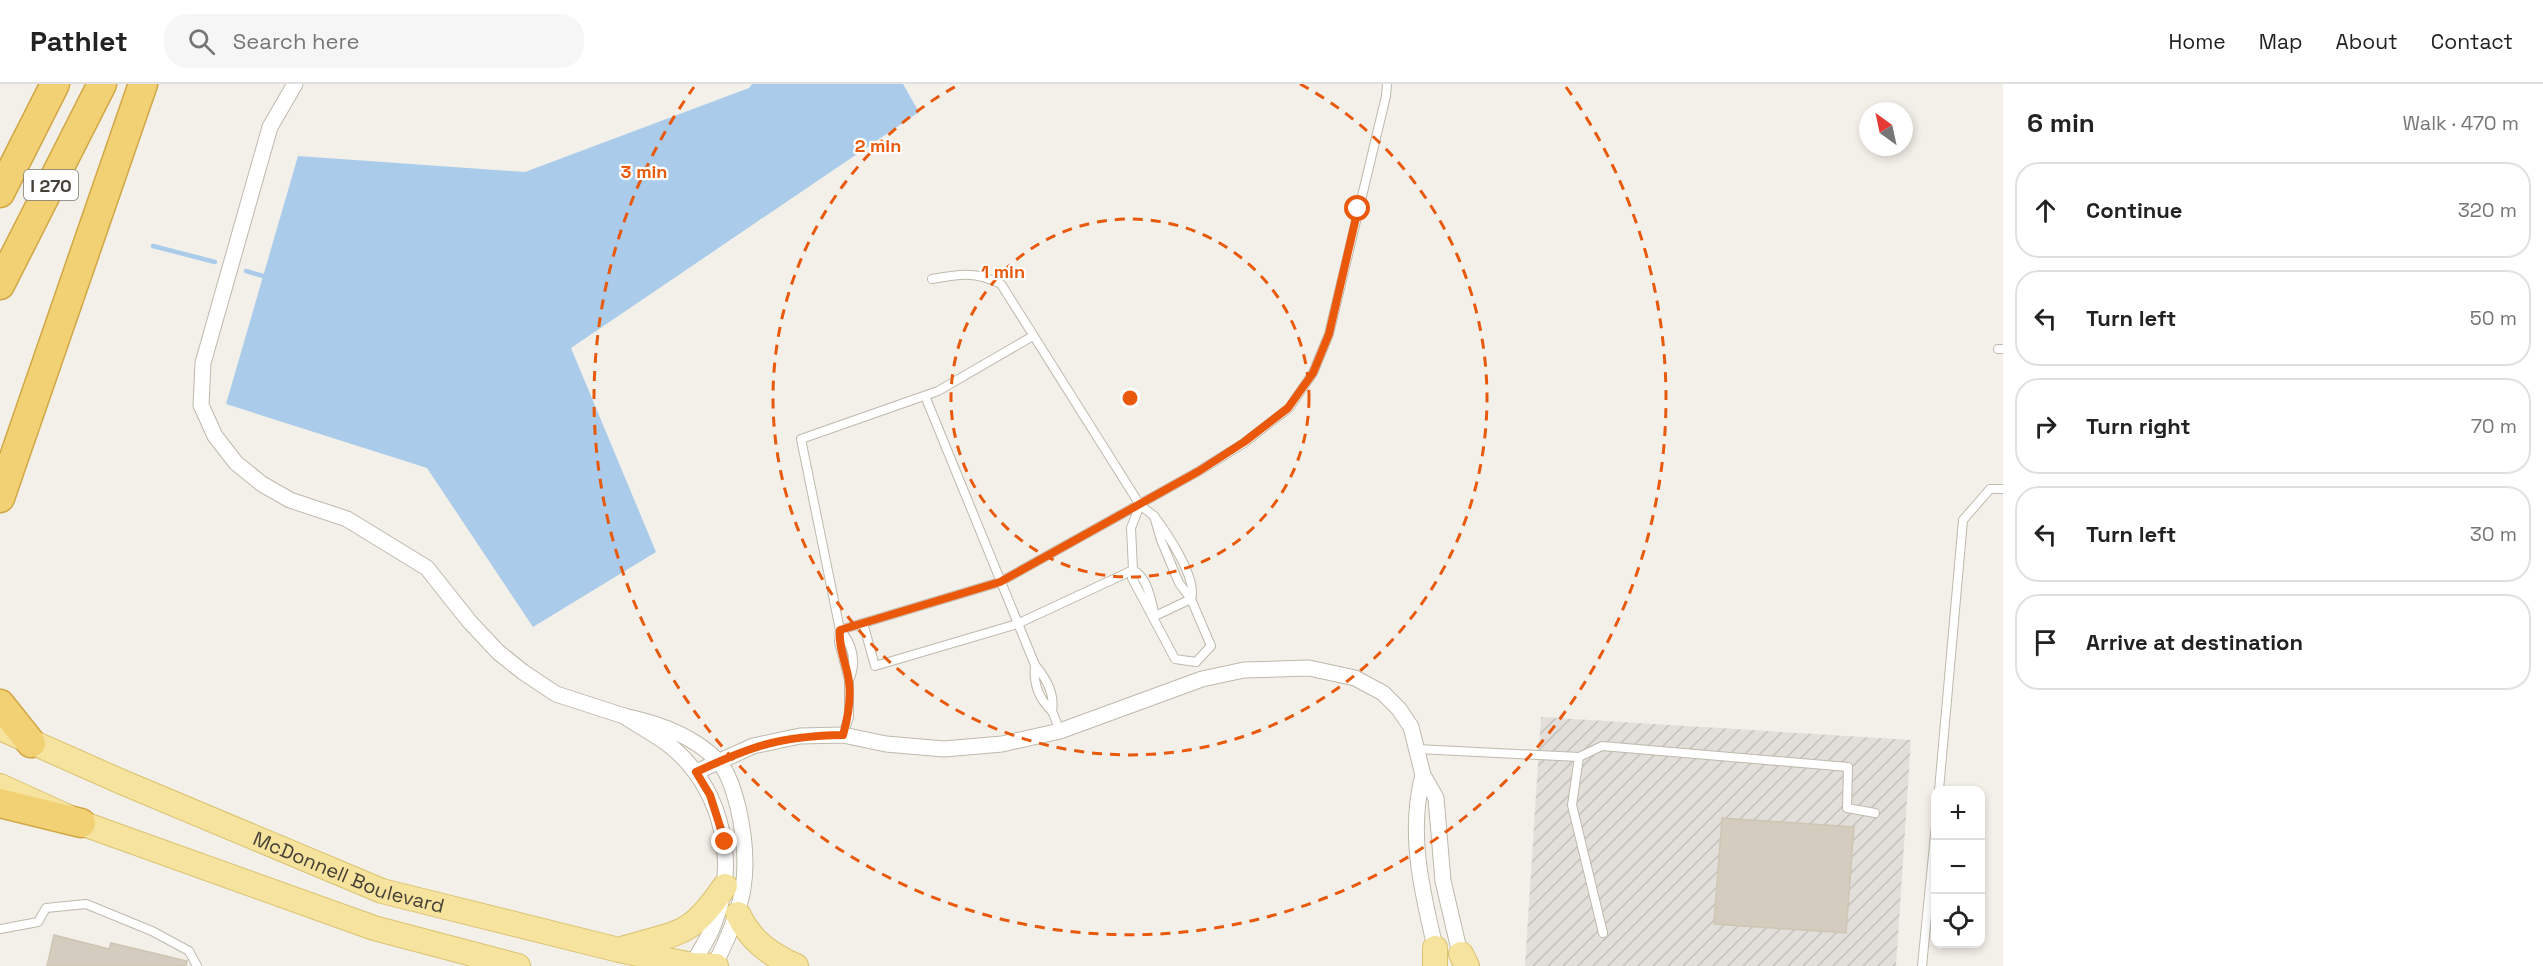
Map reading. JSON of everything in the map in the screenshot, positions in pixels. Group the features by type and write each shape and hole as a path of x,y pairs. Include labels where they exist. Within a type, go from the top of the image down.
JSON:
{"highway":[{"name":"I 270","path":"0,193 55,84"},
{"name":"I 270","path":"0,285 102,84"},
{"path":"0,498 143,84"},
{"path":"0,704 31,743"},
{"path":"0,803 81,823"}],"main road":[{"name":"McDonnell Boulevard","path":"0,728 382,891 619,950 705,966"},
{"name":"McDonnell Boulevard","path":"0,786 81,823 374,928 519,966"},
{"path":"619,950 684,932 706,913 725,886"},
{"path":"738,914 754,941 773,955 796,966"}],"street":[{"path":"295,84 270,127 203,363 201,405 215,436 236,463 262,484 290,500 348,519 427,568 498,652 556,694 624,716 660,724 691,741 718,762 734,789 745,840 745,890 734,927 705,966"},
{"path":"696,772 753,746 800,736 843,735 886,744 944,749 1002,744 1060,731 1202,679 1244,670 1309,668 1355,678 1383,693 1399,709 1411,727 1423,775 1436,798 1443,881 1464,962"},
{"path":"624,716 673,749 696,772 710,795 725,842 725,886 705,966"},
{"path":"1423,775 1417,799 1415,842 1420,885 1436,960"}],"lane":[{"path":"840,630 1000,582 1140,505 1244,442 1288,408 1313,373 1329,334 1387,84"},
{"path":"932,279 963,274 983,275 1001,284 1140,505 1154,516 1161,540 1179,583 1191,599 1211,646 1196,662"},
{"path":"843,735 849,717 849,680 854,670 853,658 849,639 840,630 801,439 938,391 1033,336"},
{"path":"925,396 1035,665 1033,678 1044,704 1052,711 1060,731"},
{"path":"1939,786 1963,520 1990,489 2003,489"},
{"path":"1140,505 1131,528 1132,578 1141,597 1155,616 1175,659 1196,662"},
{"path":"863,623 875,666 1017,624 1133,570"},
{"path":"1155,616 1191,599"},
{"path":"1196,662 1202,679"},
{"path":"1418,749 1579,757 1602,746 1848,767 1847,808 1875,813"},
{"path":"1579,757 1572,805 1603,933"},
{"path":"1922,966 1934,840"},
{"path":"0,929 38,922 46,908 86,903 152,931 189,951 196,966"}],"shaded area":[{"path":"1541,717 1911,740 1896,966 1525,966"}],"water":[{"path":"752,84 903,84 919,112 571,348 656,552 533,627 427,468 226,404 298,156 525,172 749,88"}],"building":[{"path":"1722,818 1854,827 1846,933 1714,924"},
{"path":"54,935 109,949 111,943 187,961 186,966 47,966"}],"waterway":[{"path":"153,246 215,262"},
{"path":"246,271 263,276"}],"route":[{"path":"725,842 710,795 696,772 753,746 800,736 843,735 849,717 849,680 839,642 840,630 1000,582 1199,471 1244,442 1288,408 1313,373 1329,334 1358,209"}]}
